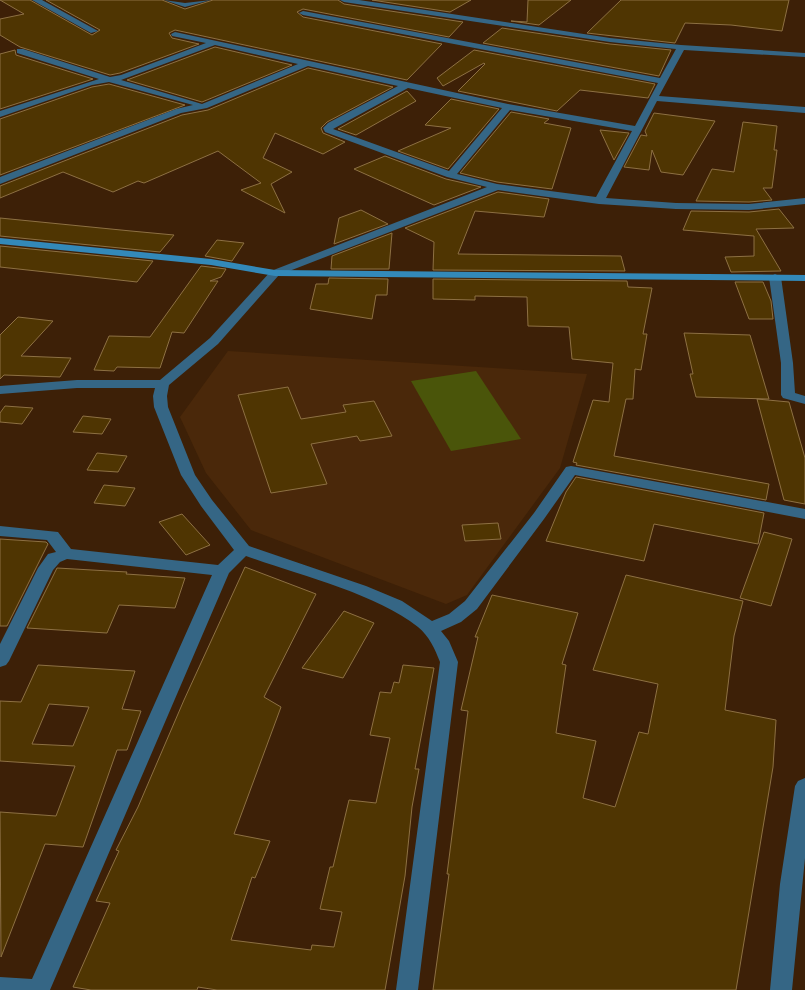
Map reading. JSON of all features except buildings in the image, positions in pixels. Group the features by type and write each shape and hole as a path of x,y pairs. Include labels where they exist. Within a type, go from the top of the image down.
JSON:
{"street":[{"path":"36,0 94,31"},
{"path":"168,0 185,5 207,0"},
{"path":"344,0 610,40 681,47 805,55"},
{"path":"303,13 663,80"},
{"path":"175,34 508,107 638,129"},
{"path":"0,114 90,83 111,80 214,43"},
{"path":"599,201 681,47"},
{"path":"20,51 111,80 204,106"},
{"path":"0,181 179,111 204,106 306,63"},
{"path":"406,85 331,125 328,130 451,175 497,187 599,201 676,206 749,207 805,201"},
{"path":"654,98 805,110"},
{"path":"451,175 508,107"},
{"path":"407,990 449,662 440,641 430,629 396,605 360,590 243,550 206,504 188,475 161,407 160,396 163,384 214,342 275,273 497,187"},
{"path":"0,241 211,262 275,273 805,278"},
{"path":"775,277 787,362 788,395 805,400"},
{"path":"0,390 77,384 163,384"},
{"path":"430,629 455,618 470,605 539,516 571,470 805,514"},
{"path":"0,531 52,535 66,554"},
{"path":"0,987 39,990 222,571 243,550"},
{"path":"0,661 46,568 54,558 66,554 222,571"},
{"path":"781,990 798,886 805,786"}],"shaded area":[{"path":"228,351 587,374 560,468 467,595 446,604 251,530 206,473 180,417"}],"green space":[{"path":"476,371 521,439 451,451 411,381"}]}
